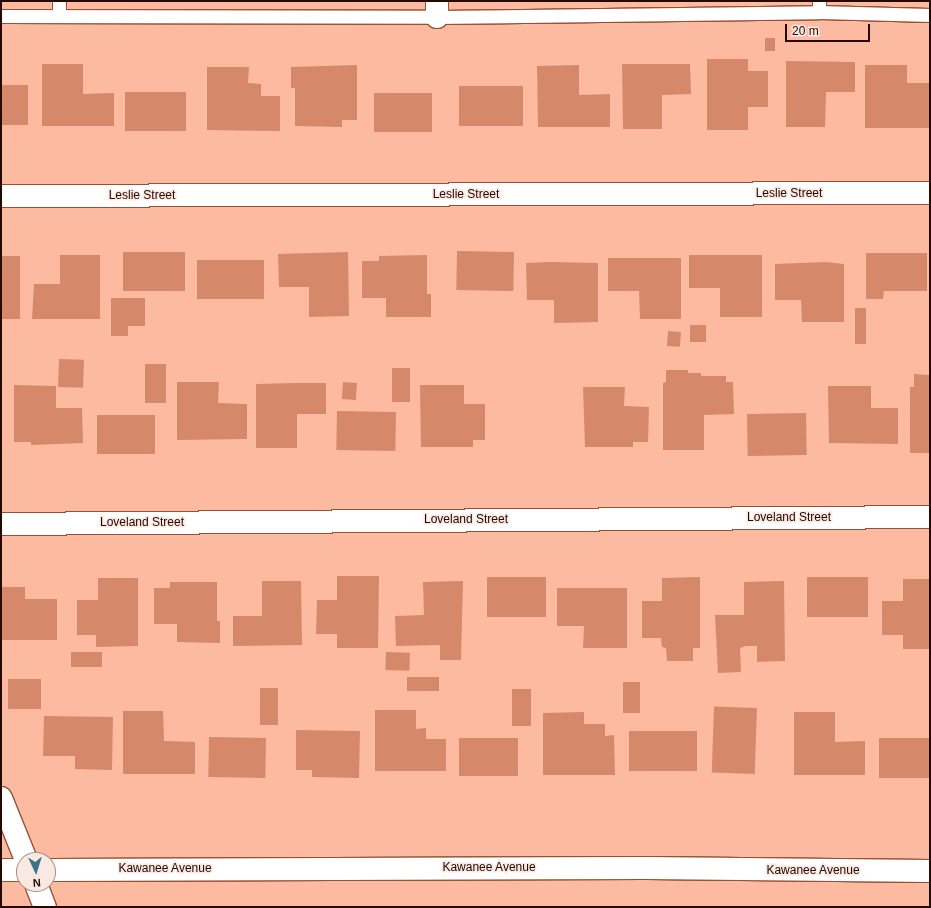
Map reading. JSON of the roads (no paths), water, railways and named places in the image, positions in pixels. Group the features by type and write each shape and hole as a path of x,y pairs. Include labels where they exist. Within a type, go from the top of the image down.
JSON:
{"street":[{"name":"Leslie Street","path":"1,196 930,193"},
{"name":"Loveland Street","path":"1,524 930,517"},
{"path":"1,798 23,852"},
{"name":"Kawanee Avenue","path":"56,870 648,868 930,872"},
{"path":"1,870 16,870"},
{"path":"39,892 45,907"}],"lane":[{"path":"59,1 59,16"},
{"path":"1,16 437,9 819,6 930,15"}]}
